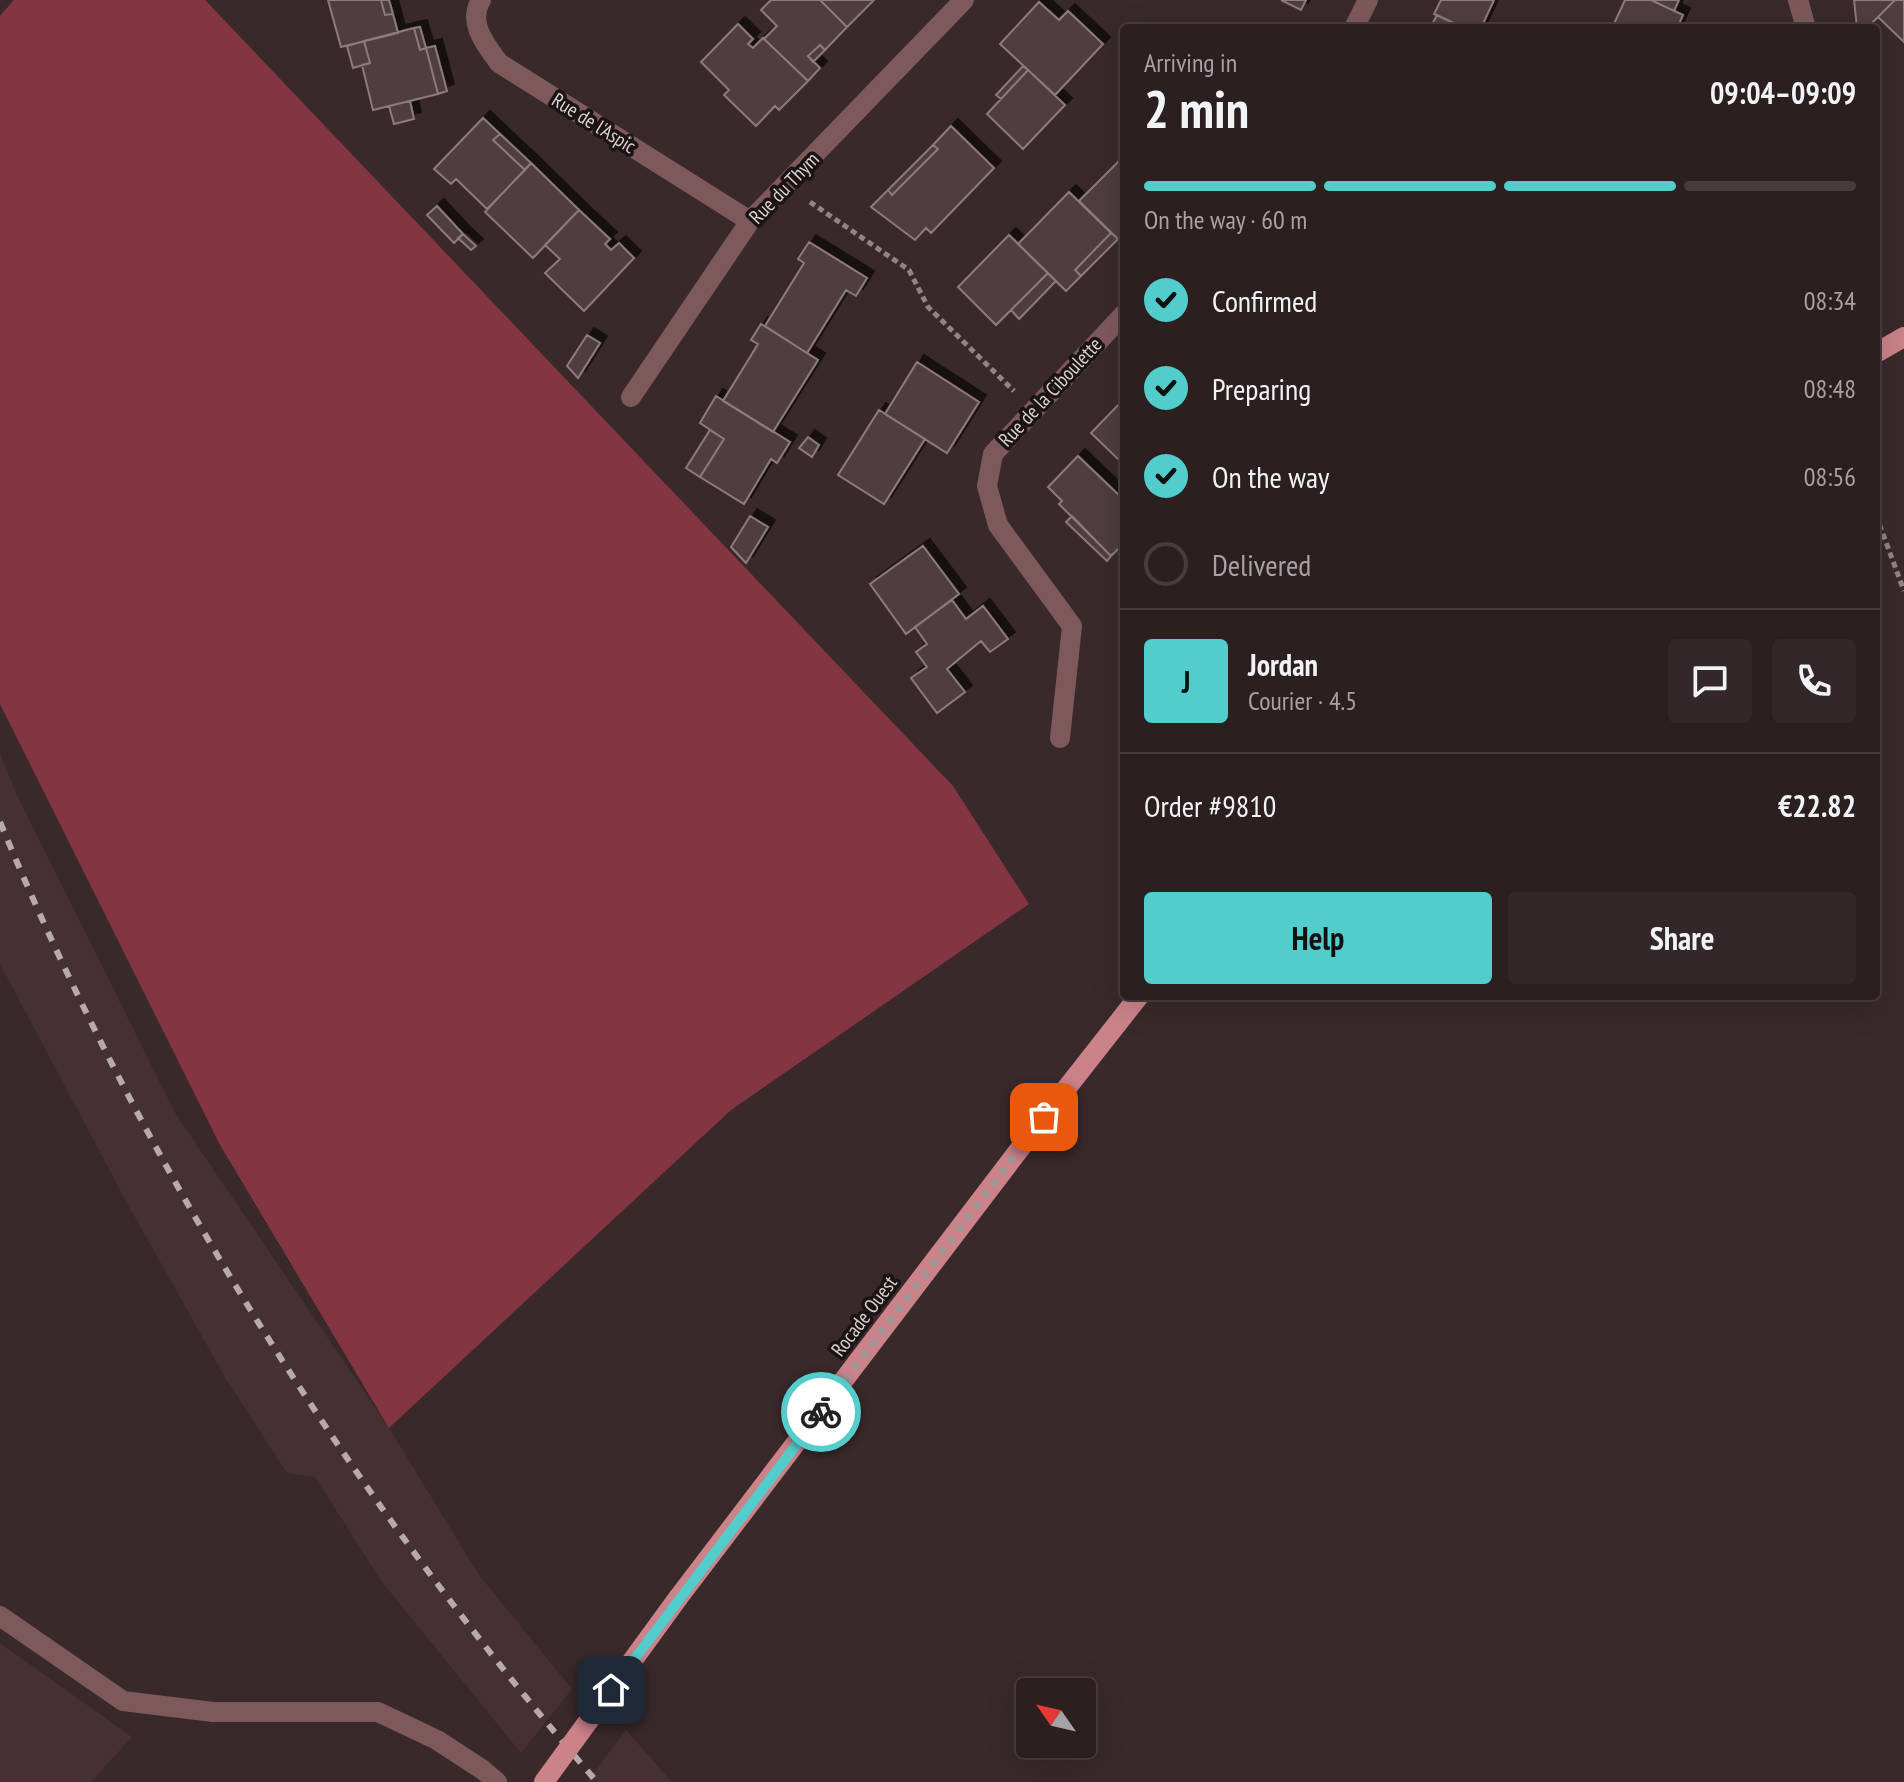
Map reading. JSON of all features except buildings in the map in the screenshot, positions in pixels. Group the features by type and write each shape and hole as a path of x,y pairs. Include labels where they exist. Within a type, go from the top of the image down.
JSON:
{"main road":[{"path":"1880,351 1904,337"},
{"name":"Rocade Ouest","path":"544,1782 678,1598 1136,1000"}],"street":[{"name":"Rue de l'Aspic","path":"481,0 477,6 478,35 499,63 750,221"},
{"name":"Rue du Thym","path":"631,397 750,221 964,0"},
{"path":"1356,24 1368,0"},
{"path":"1798,0 1805,24"},
{"name":"Rue de la Ciboulette","path":"1060,738 1072,626 998,525 987,486 993,454 1120,318"},
{"path":"0,1616 123,1701 213,1712 378,1712 437,1740 497,1782"}],"path":[{"path":"786,185 909,270 928,307 1033,410"},
{"path":"1880,524 1904,591"}],"shaded area":[{"path":"14,0 205,0 953,786 1029,904 731,1110 389,1428 220,1145 0,704 0,16"},
{"path":"0,753 16,793 175,1113 389,1428 479,1575 572,1689 521,1753 382,1582 315,1477 287,1473 226,1379 127,1203 0,964"},
{"path":"0,1643 132,1737 91,1782 0,1782"},
{"path":"626,1730 672,1782 587,1782"}],"railway":[{"path":"0,822 57,952 120,1079 187,1204 260,1326 338,1445 420,1560 506,1673 597,1782"}],"way so far":[{"path":"821,1412 1044,1117"}],"route":[{"path":"611,1690 821,1412"}]}
